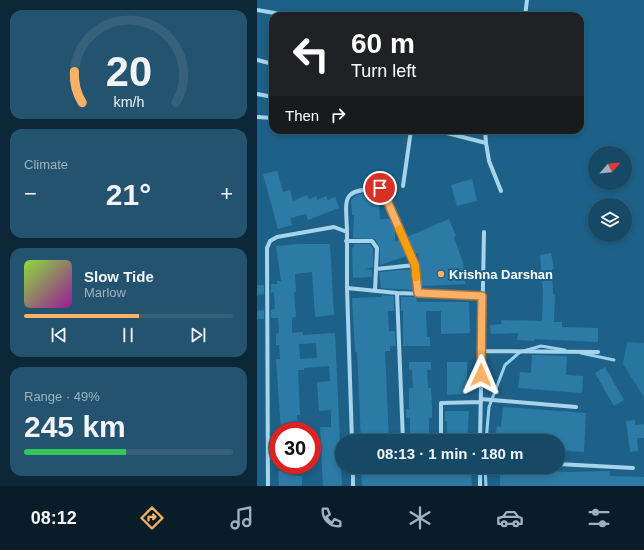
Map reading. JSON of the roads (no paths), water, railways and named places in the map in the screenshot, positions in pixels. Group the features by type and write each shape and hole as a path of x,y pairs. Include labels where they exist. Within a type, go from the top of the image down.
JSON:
{"street":[{"path":"526,12 527,0"},
{"path":"257,10 269,12"},
{"path":"257,60 269,63"},
{"path":"257,94 269,96"},
{"path":"257,117 269,118"},
{"path":"403,186 410,134"},
{"path":"451,134 486,143"},
{"path":"485,134 489,161 501,191"},
{"path":"352,434 346,241 346,198 350,193 360,189 380,188 386,198 415,265 418,293"},
{"path":"268,486 267,248 270,241 277,237 333,227 347,232"},
{"path":"480,434 484,232"},
{"path":"346,241 372,241 377,248 375,291"},
{"path":"376,269 415,265"},
{"path":"347,288 397,293 482,296"},
{"path":"397,293 403,434"},
{"path":"482,351 598,352"},
{"path":"441,434 441,403 481,401 576,407"},
{"path":"565,464 633,468"},
{"path":"353,474 353,486"},
{"path":"479,486 480,474"}],"waterway":[{"path":"487,434 489,407 505,365 520,352 541,346 565,350"},
{"path":"581,353 614,360"},
{"path":"485,474 486,486"}],"place":[{"name":"Krishna Darshan","path":"441,274"}]}
